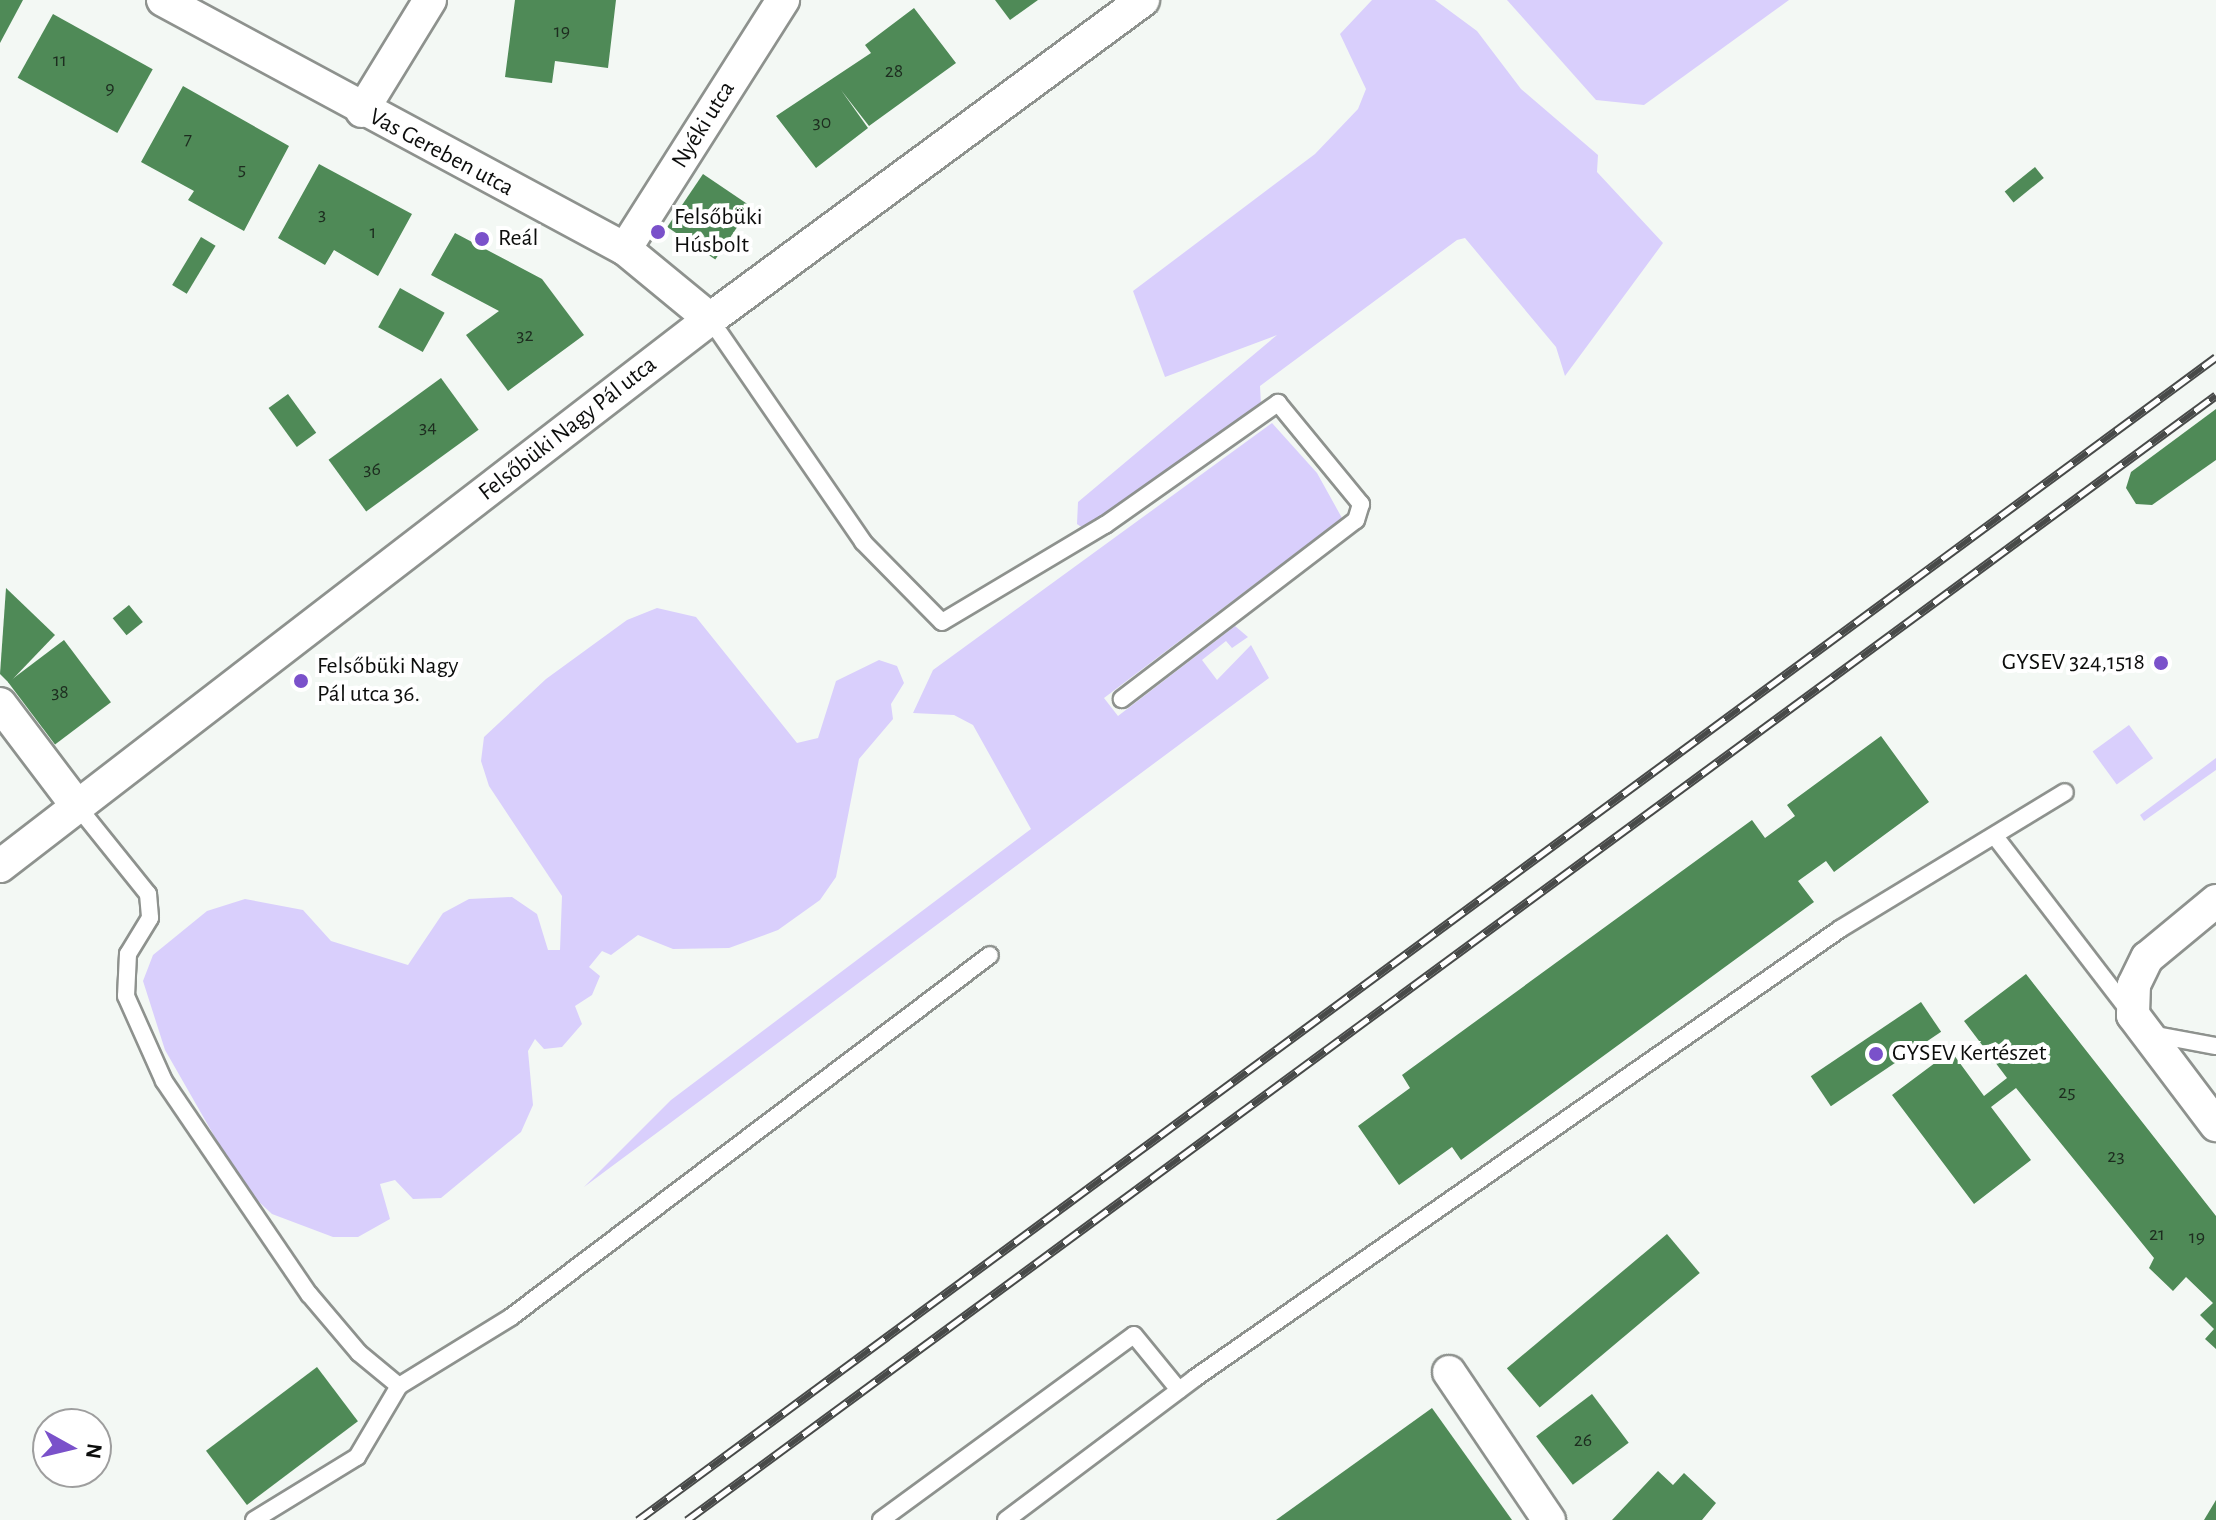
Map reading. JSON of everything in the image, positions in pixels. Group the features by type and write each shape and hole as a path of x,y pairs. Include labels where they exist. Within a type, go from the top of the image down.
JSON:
{"street":[{"name":"Vas Gereben utca","path":"163,0 362,111 625,249 710,319"},
{"path":"362,111 430,0"},
{"name":"Nyéki utca","path":"625,249 783,0"},
{"name":"Felsőbüki Nagy Pál utca","path":"0,866 710,319 1143,0"},
{"path":"0,704 78,807"},
{"path":"2216,901 2147,958 2134,985 2138,1024 2216,1125"},
{"path":"1449,1372 1549,1520"}],"lane":[{"path":"710,319 863,542 942,622 1105,525 1278,403 1361,504 1356,520 1122,699"},
{"path":"1006,1520 1179,1390 1840,929 1997,839 2065,792"},
{"path":"78,807 148,894 150,918 128,954 126,996 164,1081 309,1294 359,1353 399,1386"},
{"path":"1997,839 2138,1024 2216,1046"},
{"path":"254,1520 357,1457 399,1386 511,1317 990,955"},
{"path":"881,1520 1134,1335 1179,1390"}],"shaded area":[{"path":"1372,0 1435,0 1477,31 1521,89 1598,155 1597,172 1663,243 1565,376 1556,347 1465,238 1457,240 1260,386 1261,404 1090,533 1077,524 1078,502 1277,335 1165,377 1133,291 1315,154 1358,109 1366,89 1340,34"},
{"path":"1507,0 1789,0 1644,105 1596,100"},
{"path":"1272,423 1317,473 1342,518 1104,698 1118,716 1235,626 1248,637 1232,648 1226,641 1202,660 1217,680 1251,645 1269,678 584,1187 671,1100 1031,829 973,725 954,715 913,713 933,670"},
{"path":"657,608 696,617 797,743 818,738 836,681 879,660 897,666 904,683 891,704 893,719 859,759 836,877 820,900 778,930 729,948 673,949 638,935 611,955 602,951 589,967 600,976 592,995 575,1006 582,1024 562,1047 544,1049 535,1039 528,1051 533,1105 521,1132 441,1198 413,1199 395,1180 380,1184 390,1219 358,1237 333,1237 272,1214 244,1188 165,1050 143,981 153,955 207,911 245,899 303,910 331,941 408,965 443,913 469,899 512,897 537,914 548,950 560,950 562,896 489,786 481,761 484,737 546,679 627,620"},
{"path":"2129,725 2153,758 2117,785 2093,751"},
{"path":"2216,758 2216,770 2144,821 2140,815"}],"building":[{"path":"0,0 23,0 0,43"},
{"path":"515,0 616,0 608,68 555,61 552,83 505,77"},
{"path":"995,0 1038,0 1010,20"},
{"path":"914,8 956,63 869,126 841,90 868,128 816,168 776,116 871,53 865,45"},
{"path":"53,14 153,69 117,133 18,78"},
{"path":"183,86 289,146 244,231 188,200 194,191 141,162"},
{"path":"319,164 412,214 378,276 334,250 325,265 278,238"},
{"path":"2035,167 2044,178 2014,202 2005,192"},
{"path":"703,174 751,206 715,259 667,227"},
{"path":"455,233 542,279 584,335 508,391 466,335 499,311 431,275"},
{"path":"201,237 216,246 187,294 172,285"},
{"path":"400,288 445,313 423,352 378,327"},
{"path":"441,378 479,430 366,511 329,460"},
{"path":"288,394 316,433 297,447 269,408"},
{"path":"2216,409 2216,460 2152,505 2136,504 2126,488 2131,472"},
{"path":"6,588 55,635 9,683 0,674"},
{"path":"129,605 143,622 127,635 113,618"},
{"path":"64,640 111,702 55,744 8,682"},
{"path":"1881,736 1929,802 1834,872 1826,861 1798,881 1814,902 1461,1160 1452,1147 1399,1185 1358,1126 1410,1088 1402,1075 1752,820 1765,838 1795,816 1787,805"},
{"path":"2026,974 2216,1216 2216,1349 2205,1339 2214,1329 2200,1315 2213,1303 2186,1277 2173,1291 2149,1268 2154,1258 2016,1088 1991,1107 2031,1160 1974,1204 1892,1095 1951,1051 1984,1096 2007,1078 1964,1021"},
{"name":"GYSEV Kertészet","path":"1921,1002 1941,1032 1831,1106 1811,1076"},
{"path":"1667,1234 1700,1273 1540,1407 1507,1368"},
{"path":"317,1367 358,1421 247,1505 206,1451"},
{"path":"1592,1394 1629,1443 1573,1485 1536,1436"},
{"path":"1432,1408 1512,1520 1276,1520"},
{"path":"1658,1471 1673,1485 1684,1473 1716,1503 1702,1520 1612,1520"},
{"path":"2216,1500 2216,1520 2204,1520"}],"railway":[{"path":"638,1520 2216,357"},
{"path":"687,1520 2216,395"}],"place":[{"name":"Felsőbüki Húsbolt","path":"658,232"},
{"name":"Reál","path":"482,239"},
{"name":"GYSEV 324,1518","path":"2161,663"},
{"name":"Felsőbüki Nagy Pál utca 36.","path":"301,681"},
{"name":"GYSEV Kertészet","path":"1876,1054"}]}
